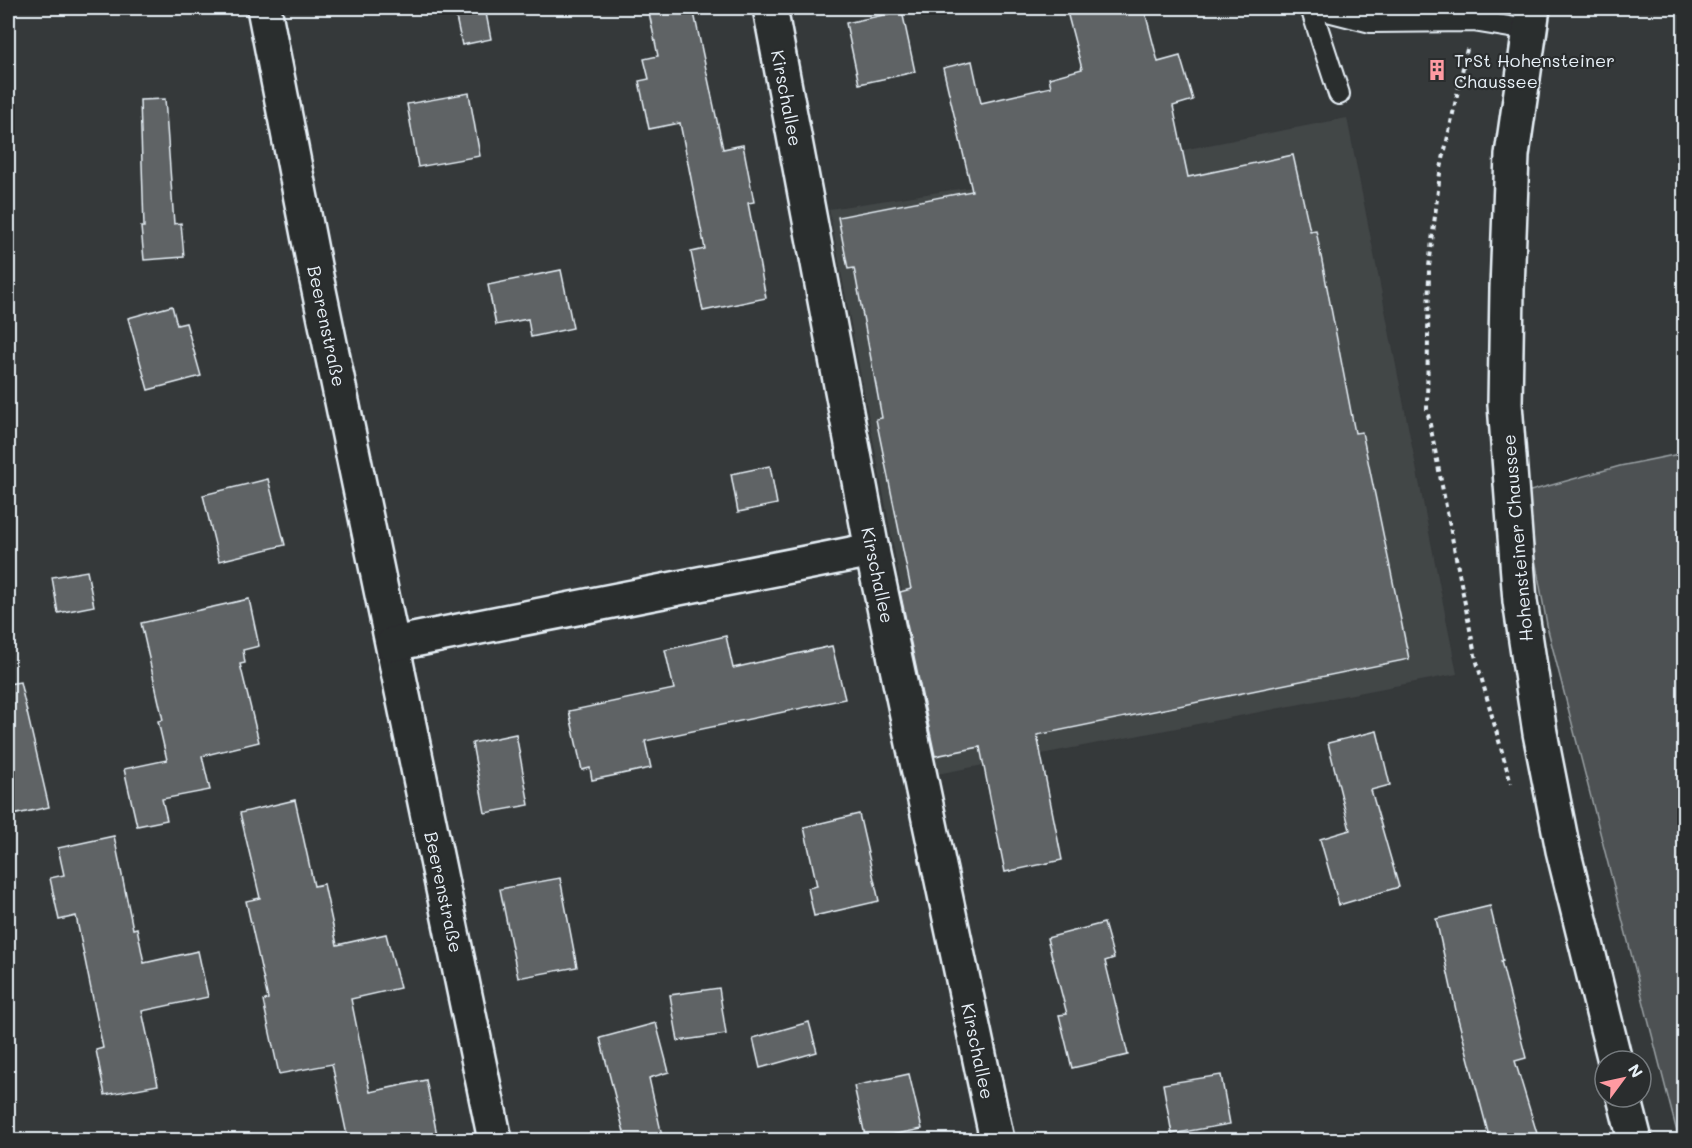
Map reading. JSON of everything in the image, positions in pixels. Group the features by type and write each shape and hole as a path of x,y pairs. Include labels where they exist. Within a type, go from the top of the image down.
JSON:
{"street":[{"name":"Beerenstraße","path":"264,8 319,288 495,1140"},
{"name":"Kirschallee","path":"770,8 872,550 998,1140"},
{"name":"Hohensteiner Chaussee","path":"1531,19 1512,155 1507,289 1505,404 1520,601 1540,733 1563,850 1612,1049"},
{"path":"393,644 872,550"},
{"path":"1627,1109 1635,1140"}],"lane":[{"path":"1311,8 1339,94"},
{"path":"1316,8 1371,22 1531,19"}],"shaded area":[{"path":"1347,118 1457,674 937,774 829,209 1069,172"},
{"path":"1684,453 1684,1140 1679,1140 1548,630 1523,493 1620,466"}],"building":[{"path":"454,8 485,8 491,39 462,45"},
{"path":"648,8 693,8 723,149 743,145 754,202 748,203 766,298 703,311 691,252 705,249 680,123 649,129 639,81 649,79 644,59 658,56"},
{"path":"1066,8 1144,8 1158,62 1180,56 1193,100 1173,106 1188,177 1293,155 1310,231 1316,230 1355,433 1362,432 1409,659 1037,735 1062,860 1005,872 980,747 935,756 900,592 911,589 876,419 882,418 854,268 848,269 838,217 972,191 943,68 972,61 981,103 1051,87 1049,78 1082,69"},
{"path":"902,11 915,72 859,84 846,23"},
{"path":"469,93 480,156 418,167 407,104"},
{"path":"165,99 174,224 181,223 184,257 144,260 141,227 144,227 140,100"},
{"path":"561,270 573,328 531,337 528,319 496,325 488,285"},
{"path":"172,306 177,325 186,323 201,376 148,390 128,318"},
{"path":"770,466 777,504 738,512 731,474"},
{"path":"268,479 285,545 219,561 203,495"},
{"path":"87,571 94,606 58,613 52,577"},
{"path":"249,599 259,646 243,650 245,663 240,664 259,742 202,756 210,790 162,799 167,820 137,826 124,769 167,760 158,721 163,720 141,623"},
{"path":"726,636 733,668 832,646 845,699 645,741 651,768 592,780 590,768 582,770 569,711 674,689 665,650"},
{"path":"20,682 49,807 8,816 8,684"},
{"path":"1377,731 1390,785 1371,790 1399,887 1339,905 1320,839 1350,830 1328,743"},
{"path":"516,734 529,805 485,813 472,743"},
{"path":"295,800 314,886 324,884 337,945 386,934 400,988 351,999 370,1092 426,1080 438,1140 348,1140 332,1064 279,1074 263,1001 268,999 246,901 260,898 240,813"},
{"path":"859,814 879,901 814,916 808,888 817,886 804,827"},
{"path":"114,836 133,929 137,928 144,963 198,951 208,997 142,1011 158,1085 105,1095 96,1050 103,1048 76,916 59,920 50,878 64,875 58,848"},
{"path":"560,878 577,967 518,978 500,889"},
{"path":"1490,906 1503,961 1501,961 1526,1058 1515,1061 1539,1140 1490,1140 1457,1015 1436,919"},
{"path":"1104,923 1114,958 1105,961 1128,1055 1072,1068 1059,1015 1067,1014 1047,938"},
{"path":"719,988 726,1034 678,1041 670,995"},
{"path":"809,1022 817,1052 760,1068 753,1038"},
{"path":"656,1023 669,1072 649,1078 663,1140 626,1140 600,1038"},
{"path":"909,1074 922,1129 866,1140 854,1086"},
{"path":"1221,1075 1230,1124 1172,1134 1163,1084"}],"place":[{"name":"TrSt Hohensteiner Chaussee","path":"1437,70"}]}
